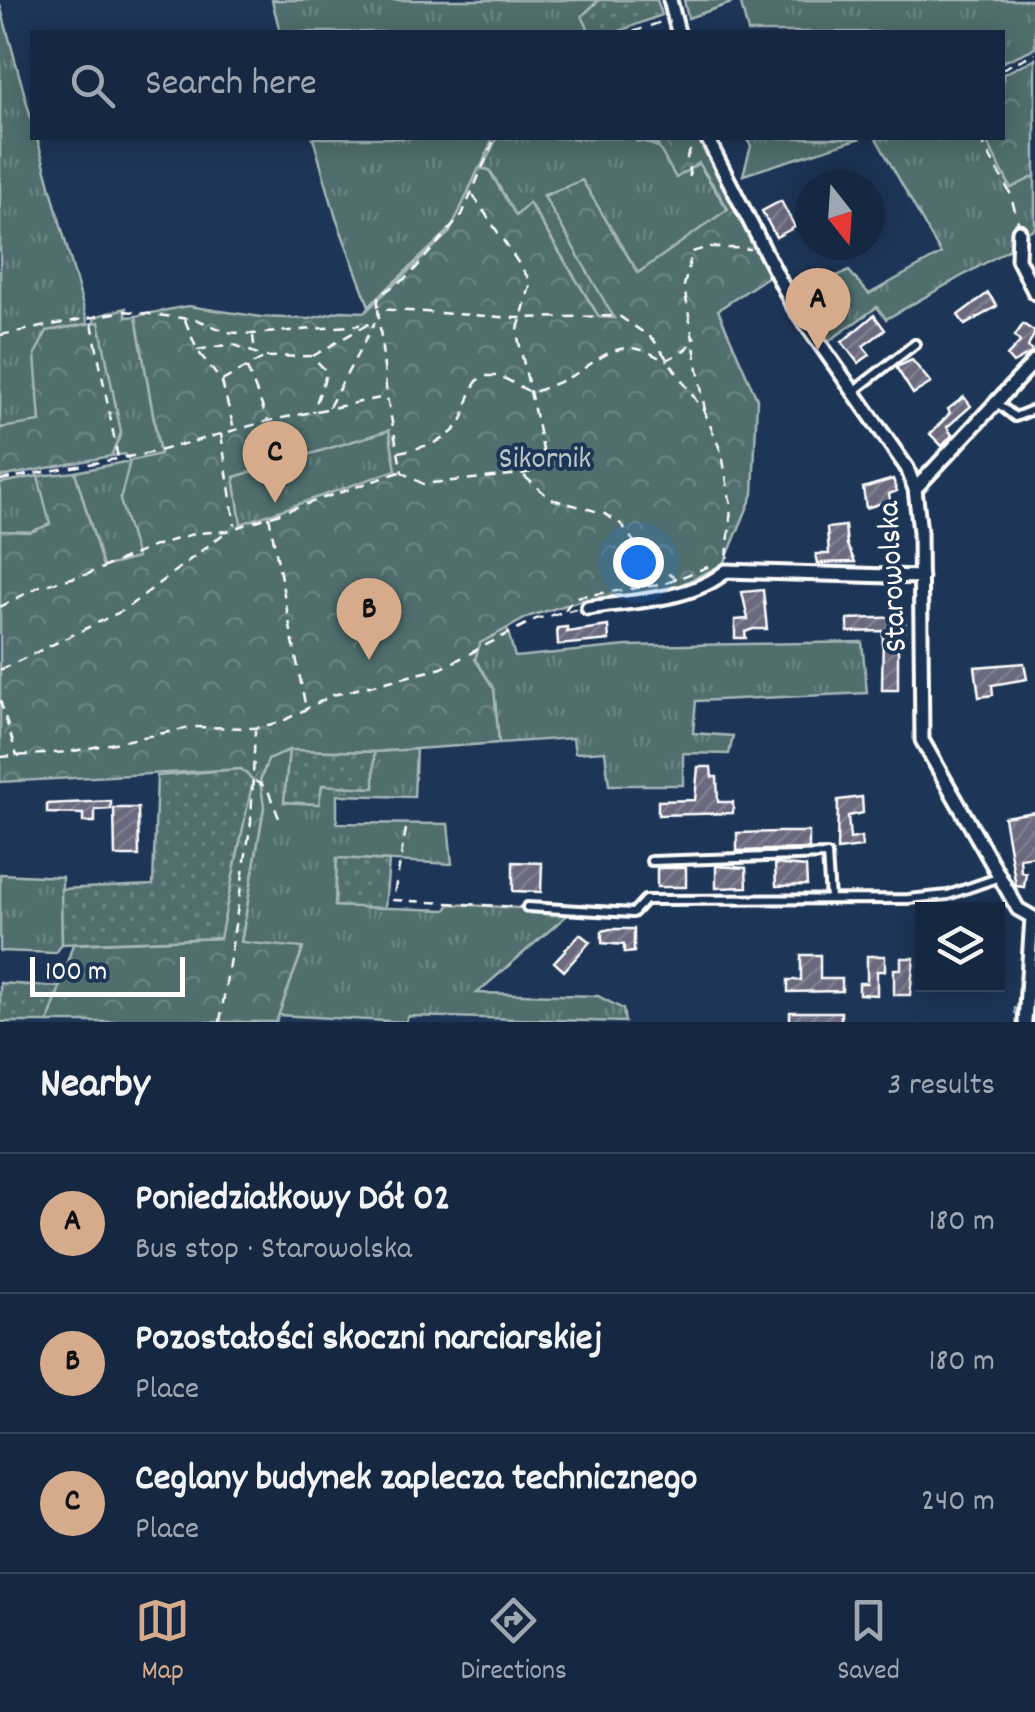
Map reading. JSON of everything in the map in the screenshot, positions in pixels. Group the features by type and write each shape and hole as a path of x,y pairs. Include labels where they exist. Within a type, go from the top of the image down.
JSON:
{"street":[{"path":"670,0 678,30"},
{"name":"Starowolska","path":"708,140 798,314 888,436 915,489 921,577 922,740 1018,909 1034,916"},
{"path":"1020,231 1018,258 1035,293"},
{"path":"915,489 1035,360"},
{"path":"588,608 679,593 715,580 727,565 921,577"},
{"path":"1026,1022 1034,916"}],"lane":[{"path":"854,391 915,344"},
{"path":"996,402 1016,417 1035,409"},
{"path":"652,860 827,855 830,899"},
{"path":"527,907 633,913 644,900 948,895 1001,877"}],"path":[{"path":"639,30 675,18"},
{"path":"1005,68 1035,53"},
{"path":"329,408 329,400 376,319 378,296 409,276 462,216 494,140"},
{"path":"690,177 687,157 696,140"},
{"path":"981,140 1010,192 1020,231"},
{"path":"376,319 402,472 422,484 535,471 545,459 516,333 517,318 530,282 472,195"},
{"path":"564,611 575,597 680,580 727,565 728,479 705,413 684,286 692,252 709,247 762,250"},
{"path":"378,310 517,318 619,316 653,339 705,413"},
{"path":"0,336 91,321 125,311 185,318 227,332 252,334 360,325"},
{"path":"185,318 197,350 222,382 234,430"},
{"path":"197,350 232,344 264,357 312,356 376,319"},
{"path":"91,321 118,459"},
{"path":"252,334 255,353"},
{"path":"665,361 685,350 695,337"},
{"path":"532,393 578,372 608,350 640,350 665,361"},
{"path":"312,356 327,372 313,412"},
{"path":"222,382 264,357"},
{"path":"248,368 268,421"},
{"path":"397,452 425,447 452,432 463,418 473,383 482,376 500,376 532,393"},
{"path":"0,480 118,459 268,421 387,397"},
{"path":"220,434 236,526"},
{"path":"0,670 124,610 236,526 402,472"},
{"path":"522,474 551,499 603,514 620,524 648,562 680,580"},
{"path":"269,514 305,707"},
{"path":"0,607 40,586 88,574 157,545 196,533 227,531"},
{"path":"0,757 142,741 194,727 255,728 281,722 333,695 442,668 536,619 574,609"},
{"path":"0,700 18,756"},
{"path":"220,1022 254,780 255,728"},
{"path":"0,734 10,733"},
{"path":"254,780 267,788 279,818"},
{"path":"406,829 393,900 527,907"}],"green space":[{"path":"272,0 599,0 582,16 589,30 280,30"},
{"path":"599,0 657,0 662,15 622,30 589,30 582,16"},
{"path":"684,0 740,0 688,18"},
{"path":"740,0 1035,0 1035,48 1005,61 1005,30 748,30"},
{"path":"0,5 30,115 30,140 38,140 88,324 47,331 40,351 40,423 0,428"},
{"path":"1035,59 1035,176 1011,188 986,140 1005,140 1005,73"},
{"path":"314,140 492,140 459,221 369,306 336,218"},
{"path":"496,140 640,140 698,163 728,210 638,273 582,181 544,195 615,318 599,317 530,204 516,217 490,170 482,169"},
{"name":"Sikornik","path":"636,140 703,140 769,276 718,310 757,399 753,494 724,564 670,590 586,599 530,616 480,643 475,659 494,689 499,743 374,752 289,750 268,760 260,780 264,807 241,942 303,948 276,1022 48,1022 73,944 220,938 241,769 0,782 0,531 31,532 50,524 38,476 75,472 103,567 137,558 120,500 130,461 160,454 136,316 188,306 261,317 309,319 341,311 365,312 450,232 479,168 489,170 516,216 529,203 599,317 614,318 544,196 582,180 638,273 728,209 699,163 676,178 656,143","holes":["389,430 396,470 241,524 234,477"]},
{"path":"747,140 855,140 743,175 751,146"},
{"path":"877,140 986,140 1011,188 1035,176 1035,228 1026,233 1021,229 1015,246 886,319 877,307 829,341 800,304 819,283 849,271 869,294 941,254"},
{"path":"126,308 126,317 136,316 160,455 137,558 103,567 75,472 129,461 125,454 111,456 121,433 100,328 95,328 94,317"},
{"path":"99,322 121,433 111,456 0,477 0,428 40,422 35,354 47,331"},
{"path":"390,430 397,470 241,525 234,477"},
{"path":"38,476 51,524 31,532 0,531 0,483"},
{"path":"507,628 515,657 627,646 862,642 867,693 696,701 693,733 733,736 729,754 683,753 683,785 609,785 605,751 575,753 573,738 499,743 494,689 475,659 480,643"},
{"path":"416,749 414,797 337,795 337,823 448,824 452,864 337,858 335,906 446,910 450,904 572,911 477,993 598,996 623,1009 625,1022 409,1016 405,1022 278,1015 303,949 241,943 264,807 260,780 268,759 289,750 284,802 318,804 322,785 374,788 374,752"},
{"path":"289,750 374,752 374,788 322,785 319,804 284,802"},
{"path":"241,769 253,780 220,938 62,944 61,889 153,885 157,776"},
{"path":"337,858 389,861 385,908 335,906"},
{"path":"0,874 62,877 62,944 56,953 0,951"},
{"path":"0,983 60,987 48,1022 0,1022"}],"building":[{"path":"781,201 795,227 776,237 762,211"},
{"path":"988,293 997,306 965,325 958,315"},
{"path":"874,315 885,330 863,346 870,355 858,363 842,342"},
{"path":"1023,324 1035,332 1028,347 1033,352 1013,363 1007,356 1020,342 1015,336"},
{"path":"912,360 931,383 913,394 896,367"},
{"path":"964,397 971,406 947,427 952,435 942,446 930,434 950,413 948,409"},
{"path":"893,479 897,491 889,494 894,519 886,520 882,503 866,508 863,488"},
{"path":"845,526 847,545 855,562 818,563 816,554 829,554 827,528"},
{"path":"763,590 767,629 753,629 745,632 746,638 735,638 735,620 748,619 742,592"},
{"path":"905,617 905,631 898,631 898,690 882,690 883,631 848,632 848,619"},
{"path":"608,626 609,640 558,645 557,628 567,627 567,632"},
{"path":"1024,663 1027,679 992,685 993,695 979,697 975,667"},
{"path":"698,767 711,767 712,777 717,777 718,802 733,802 733,813 658,815 658,801 695,800"},
{"path":"862,797 863,813 848,816 850,839 861,837 862,847 837,850 838,800"},
{"path":"111,801 111,809 95,810 95,822 83,822 83,814 47,813 47,804"},
{"path":"114,808 138,808 139,856 115,856"},
{"path":"1035,812 1035,856 1020,858 1021,872 1026,873 1024,887 1016,886 1004,817"},
{"path":"809,832 809,849 737,851 737,833"},
{"path":"513,862 542,863 541,892 513,891"},
{"path":"775,864 806,867 807,885 776,886"},
{"path":"716,866 746,868 747,887 716,888"},
{"path":"657,868 686,868 686,887 657,887"},
{"path":"634,929 634,952 624,953 624,945 602,943 602,931"},
{"path":"580,934 590,942 564,971 554,962"},
{"path":"801,955 820,955 820,979 842,979 842,991 788,992 788,980 801,980"},
{"path":"867,956 885,956 885,971 877,971 877,995 859,994 859,983 867,983"},
{"path":"901,958 914,958 910,995 894,995 894,969 901,969"},
{"path":"790,1012 841,1012 841,1022 790,1022"}],"waterway":[{"path":"1015,1008 1015,1013"}],"place":[{"name":"Poniedziałkowy Dół 02","path":"818,350"},
{"name":"Ceglany budynek zaplecza technicznego","path":"275,503"},
{"name":"Pozostałości skoczni narciarskiej","path":"369,660"}]}
